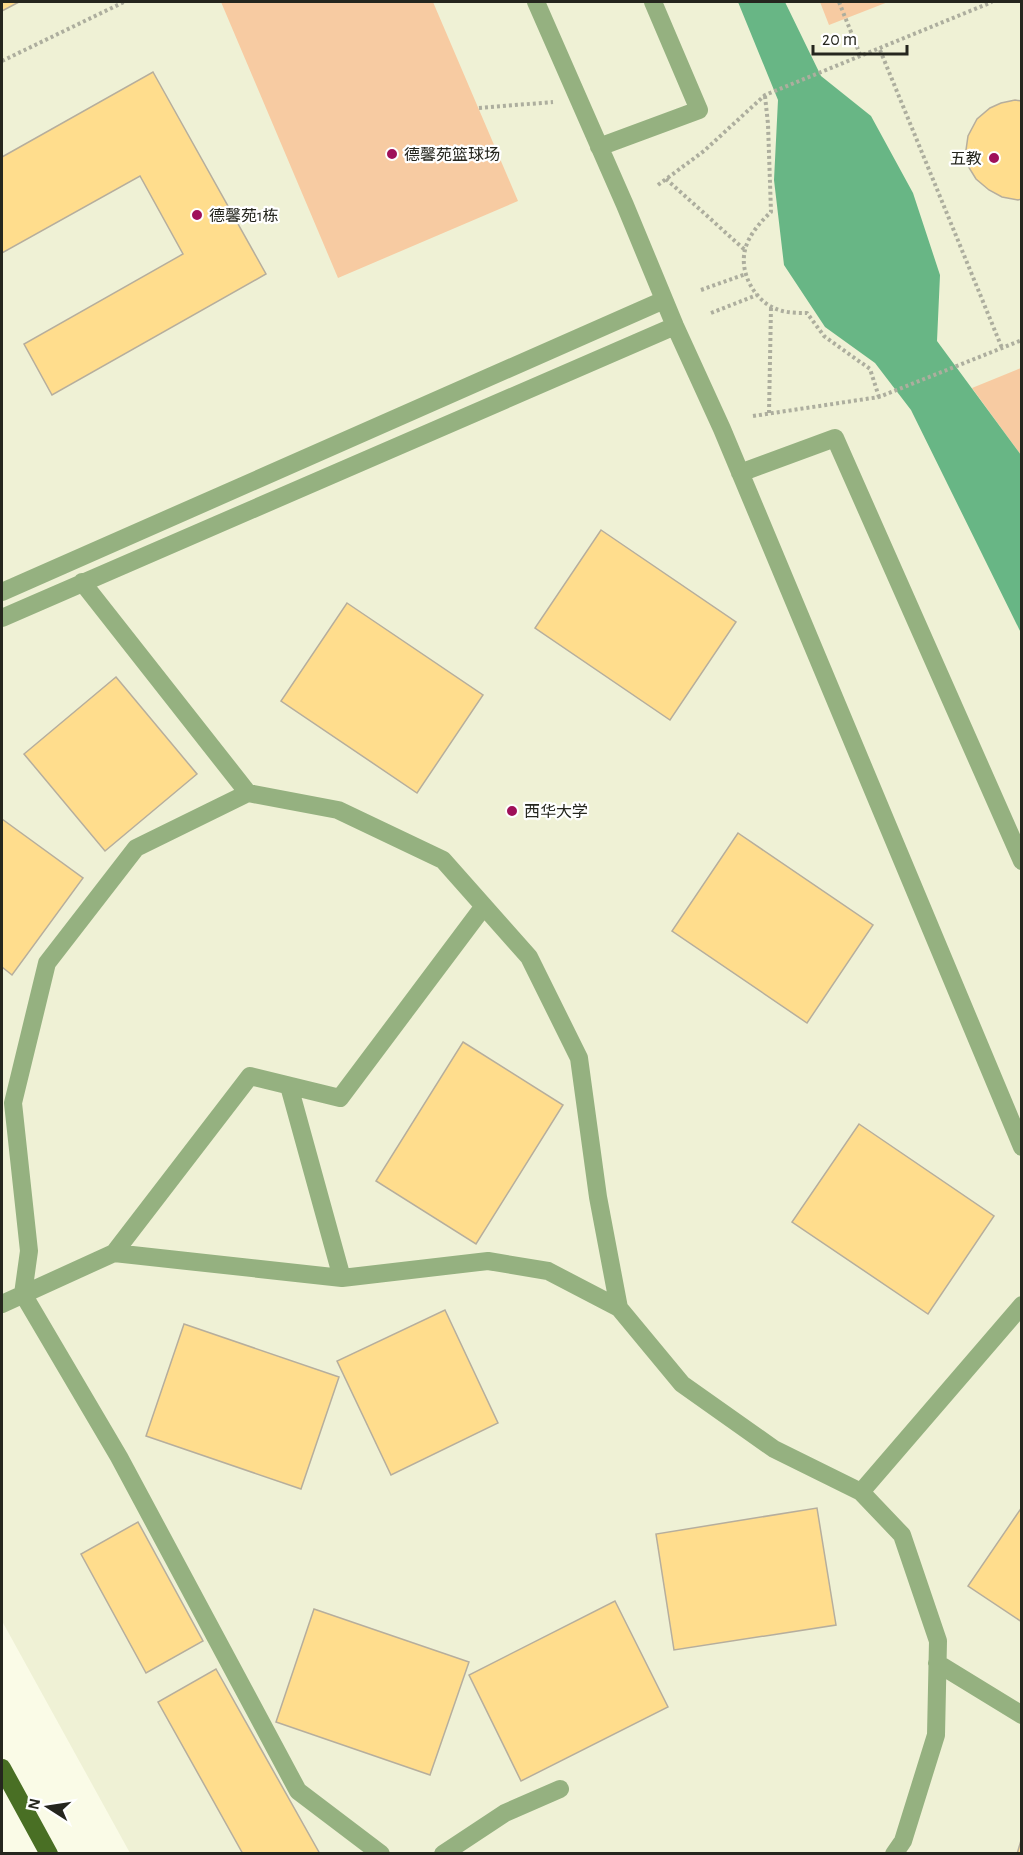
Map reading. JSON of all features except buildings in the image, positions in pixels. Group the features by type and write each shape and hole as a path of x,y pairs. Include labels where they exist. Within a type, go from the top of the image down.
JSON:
{"main road":[{"path":"2,1768 49,1854"}],"street":[{"path":"536,2 1013,1106 1022,1147"},
{"path":"599,147 699,110 653,2"},
{"path":"2,592 664,300"},
{"path":"2,618 675,326"},
{"path":"740,473 835,438 1022,861"},
{"path":"82,582 248,793"},
{"path":"381,1854 298,1791 119,1457 23,1294 29,1251 13,1104 47,963 136,848 248,793 338,810 443,860 529,957 579,1058 598,1197 618,1308"},
{"path":"2,1304 114,1252 250,1076 340,1098 484,906"},
{"path":"289,1086 342,1278"},
{"path":"114,1252 342,1278 488,1261 548,1271 618,1308 682,1384 774,1449 861,1492 902,1535 938,1641 936,1735 903,1841 894,1854"},
{"path":"861,1492 1022,1305"},
{"path":"937,1663 1022,1715"},
{"path":"443,1854 505,1812 560,1789"}],"path":[{"path":"2,61 123,2"},
{"path":"839,2 861,57"},
{"path":"658,185 704,151 765,95 880,50 992,2"},
{"path":"880,50 1002,348"},
{"path":"765,95 771,212 753,234 745,250 747,279 757,295 771,307 792,313 807,314 824,336 870,369 879,397"},
{"path":"479,108 553,102"},
{"path":"666,179 745,250"},
{"path":"701,290 746,274"},
{"path":"711,313 757,295"},
{"path":"769,413 771,307"},
{"path":"753,416 879,397 1022,340"}],"shaded area":[{"name":"西华大学","path":"2,2 1021,2 1021,1853 130,1853 2,1621"},
{"name":"德馨苑篮球场","path":"221,2 433,2 518,201 338,278"},
{"path":"738,2 785,2 821,76 871,116 913,193 940,275 937,341 1021,455 1021,633 911,410 875,363 825,327 784,265 774,180 778,100"},
{"path":"820,2 888,2 829,25"},
{"path":"1021,368 1021,455 972,388"}],"place":[{"name":"德馨苑篮球场","path":"392,154"},
{"name":"五教","path":"994,158"},
{"name":"德馨苑1栋","path":"197,215"},
{"name":"西华大学","path":"512,811"}]}
